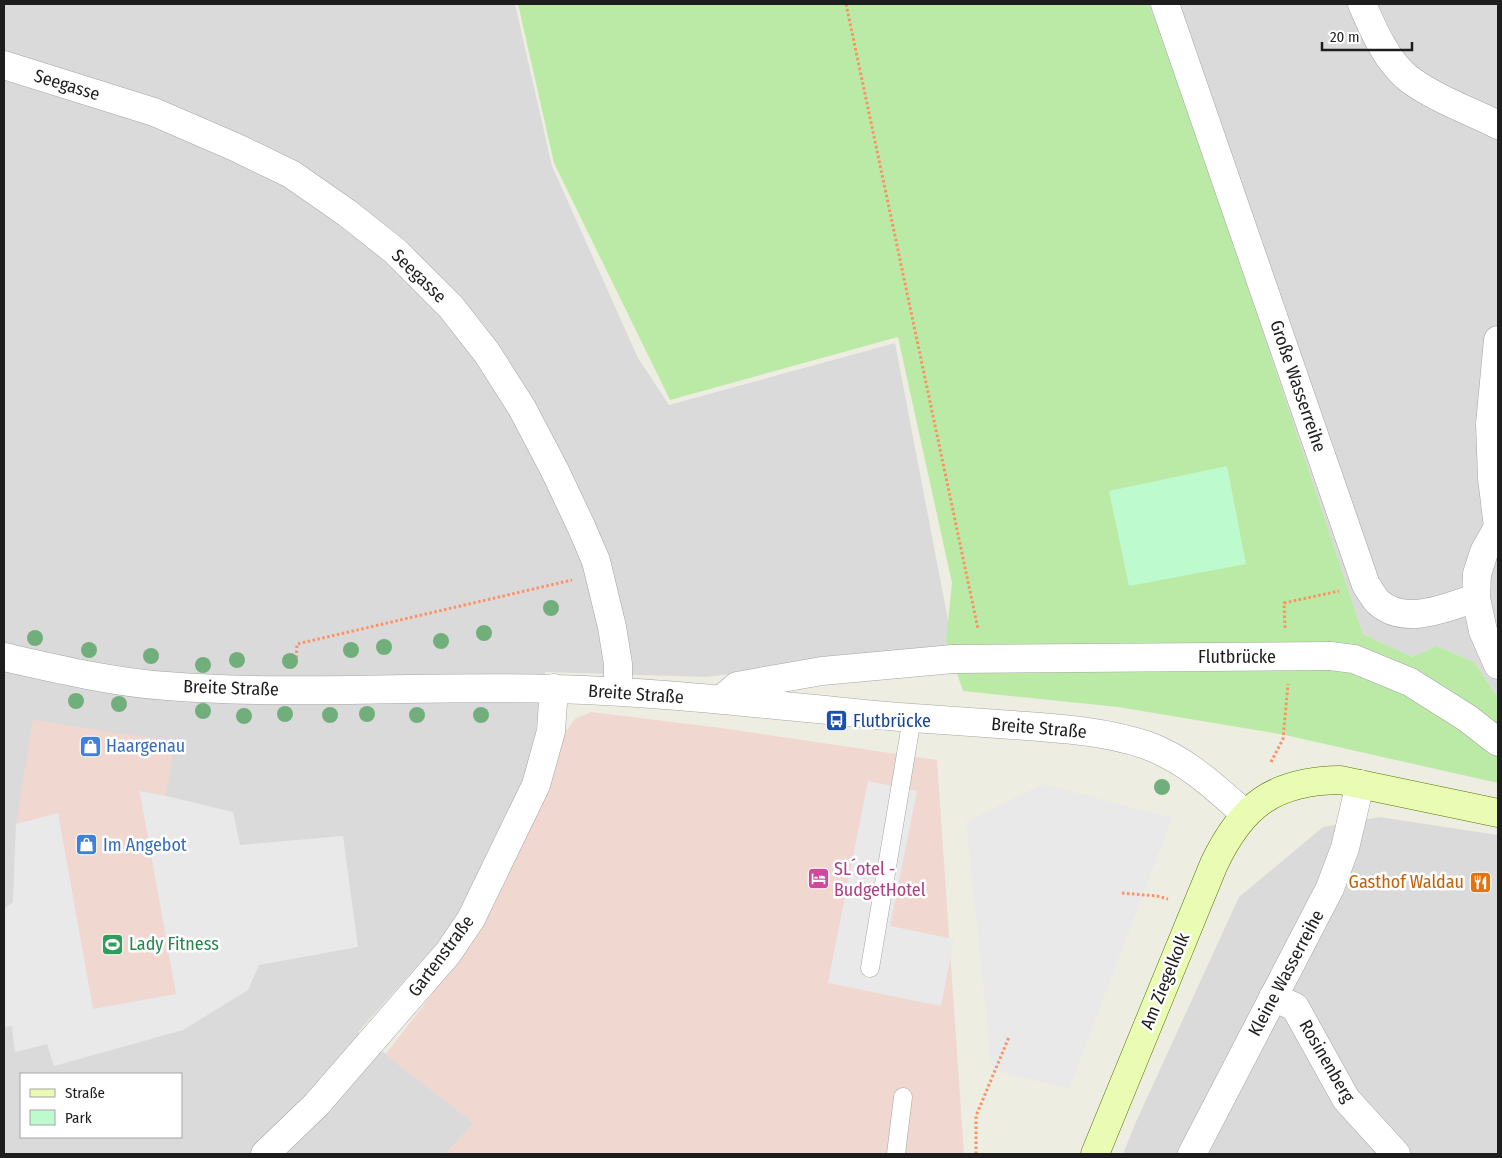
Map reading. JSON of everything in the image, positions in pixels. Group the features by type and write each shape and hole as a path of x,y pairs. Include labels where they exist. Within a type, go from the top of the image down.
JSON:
{"main road":[{"name":"Am Ziegelkolk","path":"1095,1154 1195,907 1222,846 1245,814 1271,795 1292,785 1318,780 1340,780 1498,813"}],"street":[{"name":"Große Wasserreihe","path":"1165,4 1366,585 1378,601 1392,611 1406,614 1425,613 1476,598"},
{"path":"1362,4 1373,30 1389,57 1408,78 1443,100 1498,125"},
{"name":"Seegasse","path":"4,65 154,112 235,147 291,174 347,213 395,251 451,307 487,353 512,392 555,471 581,526 600,574 618,664 618,691"},
{"path":"1498,340 1490,424 1492,478 1498,528 1484,552 1477,574 1476,598 1483,631 1498,665"},
{"name":"Flutbrücke","path":"721,700 737,686 822,671 953,659 1330,656 1354,659 1410,682 1467,718 1498,742"},
{"name":"Breite Straße","path":"4,657 162,686 220,690 554,688 618,691 912,718 1079,730 1149,746 1203,776 1245,814"},
{"name":"Gartenstraße","path":"265,1154 316,1105 349,1068 448,953 471,919 536,786 551,731 554,688"},
{"name":"Kleine Wasserreihe","path":"1192,1154 1330,888 1345,848 1360,784"},
{"name":"Rosinenberg","path":"1273,997 1295,1007 1346,1099 1396,1154"}],"lane":[{"path":"870,968 912,718"},
{"path":"896,1154 903,1097"}],"path":[{"path":"846,4 966,580 980,637"},
{"path":"294,690 297,644 600,574"},
{"path":"1286,630 1284,603 1366,585"},
{"path":"1270,764 1283,739 1288,683"},
{"path":"1122,893 1157,896 1195,907"},
{"path":"976,1154 976,1116 1009,1037"}],"shaded area":[{"path":"4,4 515,4 552,166 638,358 669,405 895,343 953,646 706,677 545,672 529,774 498,840 452,927 358,1032 474,1123 445,1154 4,1154"},
{"path":"1149,4 1498,4 1498,698 1474,662 1436,646 1412,657 1363,634 1212,178"},
{"path":"591,712 721,728 937,760 964,1154 445,1154 474,1123 385,1055 460,958 563,735 575,719"},
{"path":"33,720 175,742 166,796 233,813 240,845 248,990 183,1030 54,1066 47,1044 15,1052 12,1026 4,1027 4,909 13,902 16,824"},
{"path":"868,781 917,791 890,926 954,939 941,1006 828,983"},
{"path":"1043,784 1172,818 1069,1089 992,1070 966,822"},
{"path":"139,791 233,812 240,845 343,836 358,947 259,965 248,990 183,1030 54,1066 47,1044 15,1052 12,1026 4,1027 4,909 13,902 16,824 58,813 93,1009 176,994"},
{"path":"1379,817 1498,835 1498,1154 1123,1154 1239,897 1323,827"}],"green space":[{"path":"518,4 1149,4 1212,178 1363,634 1412,657 1436,646 1474,662 1498,698 1498,783 1285,735 1118,707 963,691 946,641 952,583 898,337 670,400 554,163"},
{"path":"1227,466 1246,564 1129,586 1109,491"}],"place":[{"name":"Flutbrücke","path":"837,721"},
{"name":"Haargenau","path":"90,746"},
{"name":"Im Angebot","path":"87,845"},
{"name":"SL´otel - BudgetHotel","path":"818,879"},
{"name":"Gasthof Waldau","path":"1480,882"},
{"name":"Lady Fitness","path":"113,944"}]}
